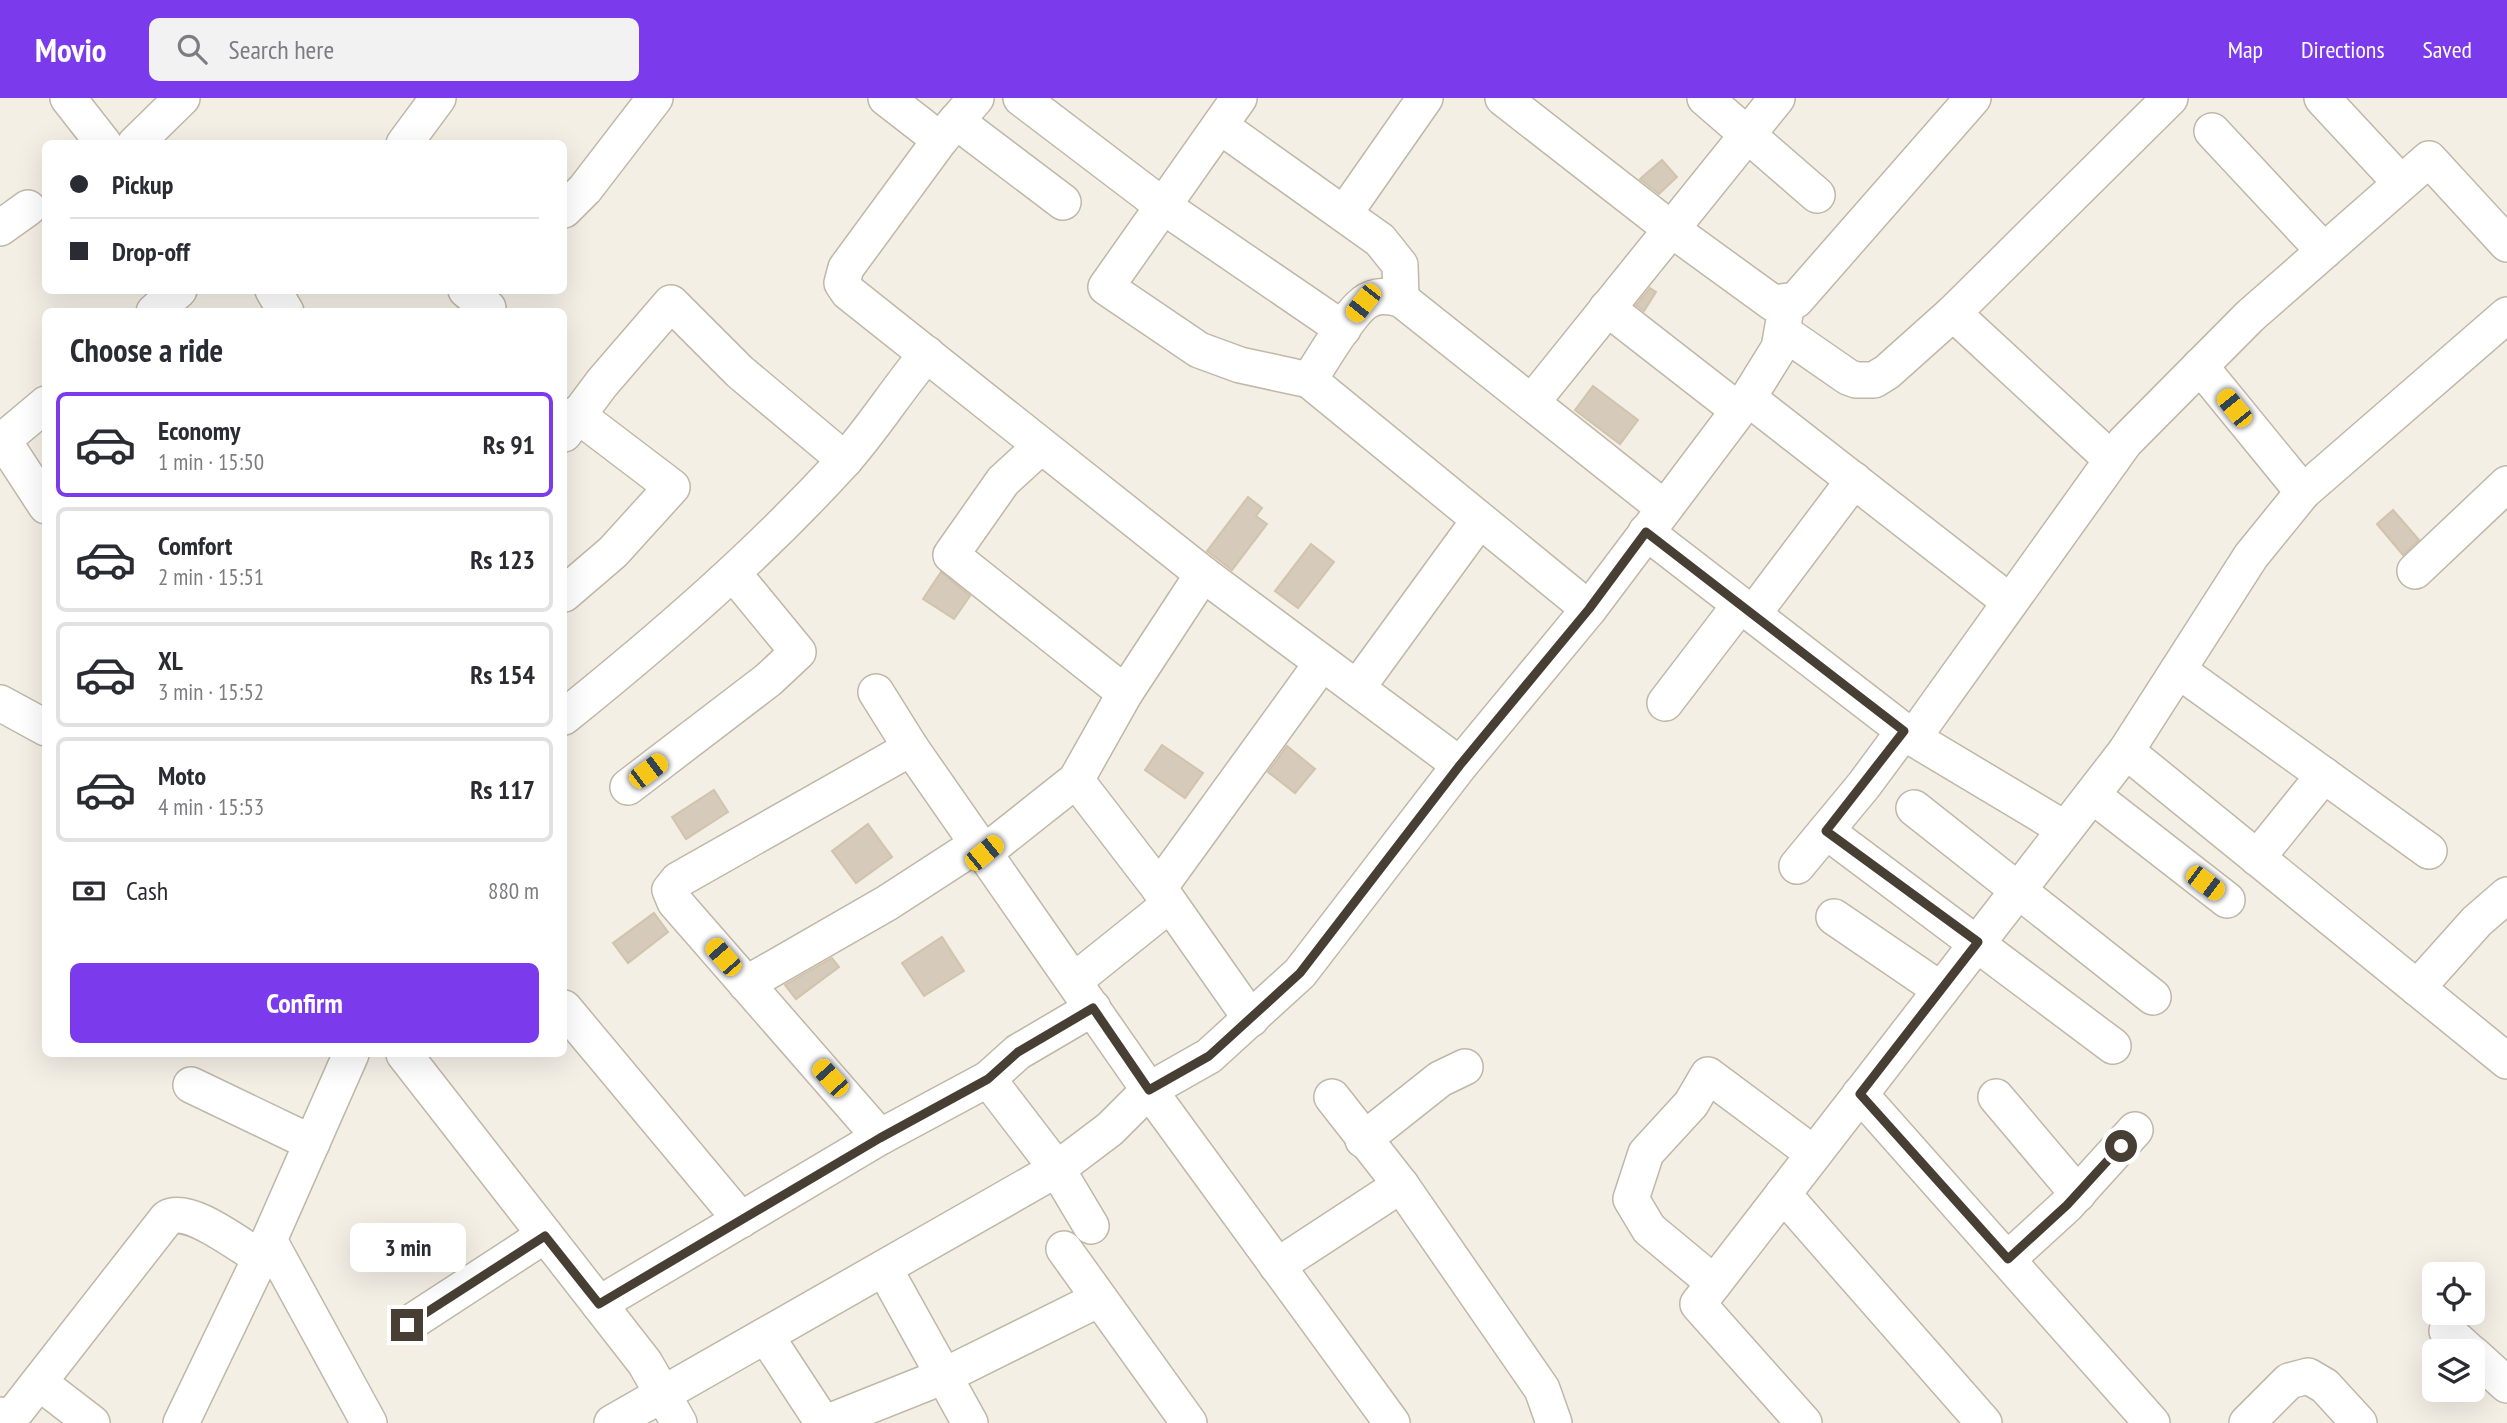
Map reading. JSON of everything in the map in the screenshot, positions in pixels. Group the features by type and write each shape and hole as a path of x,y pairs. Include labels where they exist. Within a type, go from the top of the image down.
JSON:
{"street":[{"path":"68,98 101,140"},
{"path":"139,140 182,98"},
{"path":"407,140 438,98"},
{"path":"567,207 585,189 655,98"},
{"path":"886,98 957,120 1063,202"},
{"path":"1021,98 1163,206 1343,329"},
{"path":"1344,214 1426,98"},
{"path":"1503,98 1671,229 1773,303 1785,318 1848,377 1856,380 1874,380 1953,313 2170,98"},
{"path":"1705,98 1816,195"},
{"path":"1532,402 1777,98"},
{"path":"612,1423 671,1409 766,1336 1057,1169 1110,1129 1149,1090 1209,1056 1300,973 1460,765 1589,609 1743,404 1779,348 1785,318 1796,300 1973,98"},
{"path":"2322,98 2401,183"},
{"path":"1401,299 1400,265 1380,240 1344,214 1229,112 1106,287 1199,350 1240,365 1309,380 1478,522 1589,609"},
{"path":"957,120 842,275 842,283 848,292 1203,574 1460,765"},
{"path":"2212,131 2324,251"},
{"path":"1797,866 1908,734 2010,602 2112,460 2250,316 2401,183 2429,159 2507,243"},
{"path":"0,228 28,208"},
{"path":"158,308 174,294"},
{"path":"1309,380 1363,303 1383,295 1401,299 1532,402 1746,609 1908,734 2065,829"},
{"path":"567,591 614,552 672,487 570,424 671,303 740,372 845,460"},
{"path":"1607,308 1854,480 2010,602"},
{"path":"1953,313 2112,460"},
{"path":"1804,1423 1698,1304 2126,751 2251,556 2303,492 2507,315"},
{"path":"567,715 650,647 733,573 845,460 927,354"},
{"path":"2200,366 2303,492"},
{"path":"42,407 1,439 42,500"},
{"path":"1040,447 1003,481 954,547 951,555 1125,693"},
{"path":"1665,703 1854,480"},
{"path":"2415,571 2507,484"},
{"path":"1357,688 1478,522"},
{"path":"628,787 768,680 798,652 733,573"},
{"path":"746,984 981,848 1076,780 1125,693 1203,574"},
{"path":"599,1304 880,1138 988,1079 1083,994 1164,896 1322,663"},
{"path":"2178,670 2429,851"},
{"path":"876,692 911,748 1149,1090 1392,1423"},
{"path":"0,703 42,726"},
{"path":"880,1138 675,902 670,890 673,885 911,748"},
{"path":"2126,751 2507,1061"},
{"path":"2258,858 2324,775"},
{"path":"1076,780 1164,896 1251,1019"},
{"path":"2092,795 2227,900"},
{"path":"1914,808 2153,997"},
{"path":"1826,831 1978,942 2113,1046"},
{"path":"2417,988 2477,920 2507,895"},
{"path":"1834,917 1941,990"},
{"path":"567,1012 741,1220"},
{"path":"181,1423 265,1249 350,1057"},
{"path":"406,1057 645,1363 671,1409"},
{"path":"1363,1140 1440,1079 1465,1067"},
{"path":"1714,1283 1649,1229 1631,1199 1646,1153 1691,1104 1708,1075 1814,1154"},
{"path":"988,1079 1057,1169 1091,1226"},
{"path":"191,1085 312,1143"},
{"path":"1860,1094 2152,1423"},
{"path":"1332,1097 1363,1140 1401,1185 1542,1389 1554,1423"},
{"path":"1996,1097 2078,1194"},
{"path":"2008,1259 2078,1194 2135,1130"},
{"path":"1277,1266 1401,1185"},
{"path":"1783,1194 1984,1423"},
{"path":"0,1415 7,1417 17,1410 167,1218 175,1213 189,1215 265,1249 369,1423"},
{"path":"407,1325 545,1236"},
{"path":"1064,1249 1189,1423"},
{"path":"884,1268 970,1423"},
{"path":"766,1336 825,1423 944,1376 1099,1299"},
{"path":"2485,1365 2507,1385"},
{"path":"2247,1423 2289,1381 2308,1376 2325,1386 2359,1423"},
{"path":"40,1383 92,1423"}],"building":[{"path":"1662,160 1677,177 1659,194 1640,179"},
{"path":"1650,288 1656,292 1644,311 1636,305"},
{"path":"1593,386 1638,420 1620,444 1575,410"},
{"path":"1248,497 1262,508 1256,516 1267,524 1232,570 1207,551"},
{"path":"2393,510 2419,540 2403,555 2377,524"},
{"path":"1311,544 1334,562 1298,608 1275,591"},
{"path":"941,572 970,596 954,619 923,599"},
{"path":"1162,745 1203,773 1185,798 1145,770"},
{"path":"1287,746 1315,769 1295,793 1268,772"},
{"path":"714,790 728,812 686,839 672,817"},
{"path":"868,824 892,857 856,883 832,851"},
{"path":"654,913 668,932 628,963 613,943"},
{"path":"942,937 964,971 924,996 902,963"},
{"path":"832,958 839,967 796,999 785,985"}],"route":[{"path":"407,1325 545,1236 599,1304 880,1138 988,1079 1018,1052 1093,1008 1149,1090 1209,1056 1300,973 1460,765 1589,609 1646,532 1904,731 1826,831 1978,942 1860,1094 2008,1259 2067,1205 2121,1146"}]}
